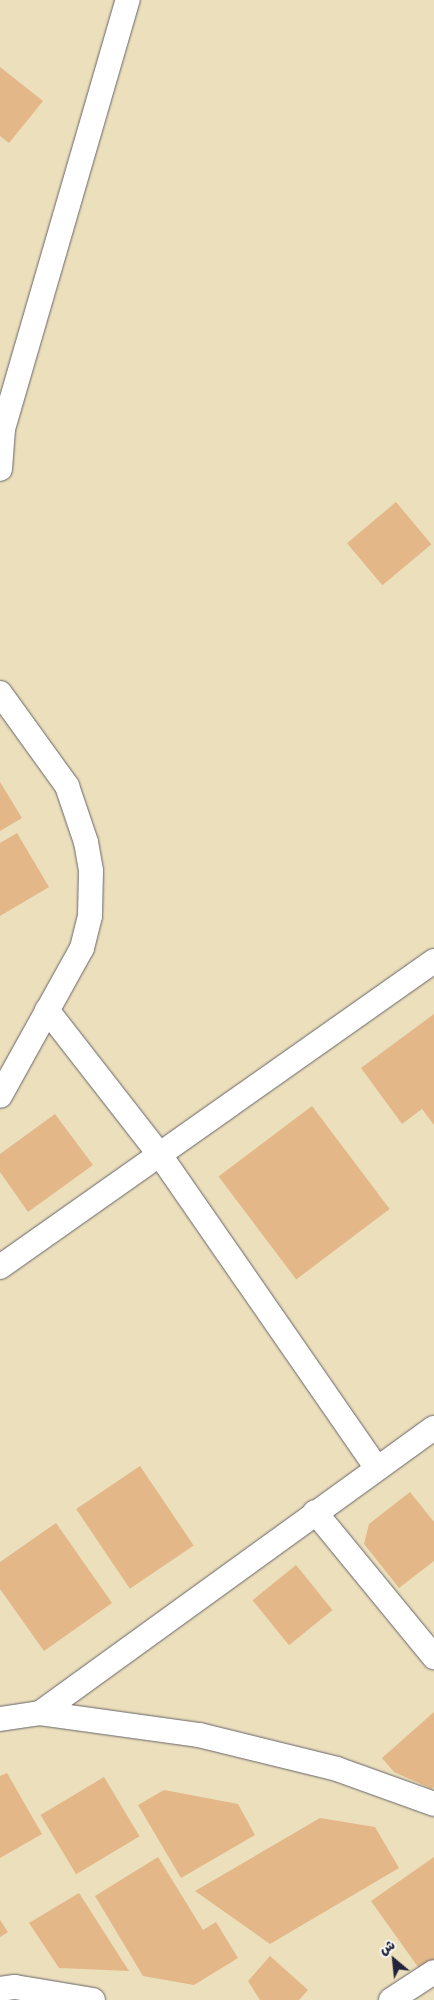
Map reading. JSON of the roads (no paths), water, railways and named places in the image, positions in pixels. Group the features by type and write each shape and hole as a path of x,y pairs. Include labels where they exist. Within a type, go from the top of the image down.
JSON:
{"street":[{"path":"0,469 1,430 128,0"},
{"path":"0,693 67,786 86,842 90,871 90,916 82,948 0,1096"},
{"path":"0,1267 434,961"},
{"path":"47,1010 160,1155 376,1467"},
{"path":"40,1713 376,1467 434,1428"},
{"path":"315,1512 434,1657"},
{"path":"0,1719 40,1713 199,1735 337,1769 434,1804"},
{"path":"391,2000 434,1972"},
{"path":"0,1989 15,1987 93,2000"}]}
